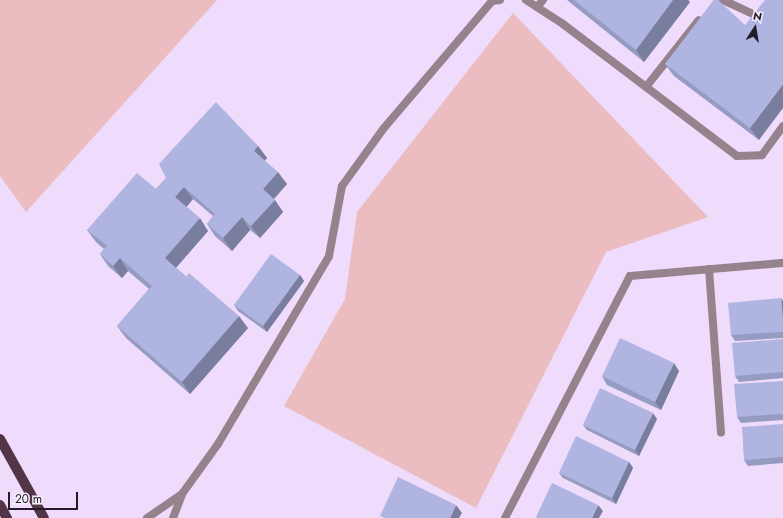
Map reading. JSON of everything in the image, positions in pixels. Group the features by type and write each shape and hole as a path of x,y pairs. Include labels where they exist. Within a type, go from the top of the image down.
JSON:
{"main road":[{"path":"0,439 44,518"},
{"path":"0,505 7,518"}],"lane":[{"path":"173,518 182,494 218,444 329,256 342,186 384,128 492,1 500,0"},
{"path":"526,0 646,87 737,156 762,155 783,126"},
{"path":"537,7 542,0"},
{"path":"724,0 759,17 773,0"},
{"path":"646,87 705,12"},
{"path":"505,518 626,281 637,274 783,263"},
{"path":"709,269 721,432"},
{"path":"147,518 182,494"}],"shaded area":[{"path":"0,0 217,0 26,212 0,176"},
{"path":"513,13 708,217 606,252 476,508 284,406 345,299 357,212"}],"building":[{"path":"574,0 673,0 636,50"},
{"path":"714,0 718,0 745,25 765,0 783,0 783,84 750,128 665,64"},
{"path":"216,102 258,146 254,151 278,172 263,189 275,200 251,226 242,217 223,238 207,224 215,214 184,187 175,197 200,218 165,258 186,277 189,273 239,316 182,382 117,326 152,286 120,258 113,266 100,254 107,246 87,230 137,173 156,189 166,178 159,164"},
{"path":"271,254 300,275 263,326 234,305"},
{"path":"781,298 783,332 731,335 728,303"},
{"path":"620,338 674,363 655,402 602,376"},
{"path":"783,339 783,372 735,376 732,343"},
{"path":"783,381 783,414 737,417 734,384"},
{"path":"600,388 653,413 635,450 583,425"},
{"path":"783,424 783,457 744,460 742,427"},
{"path":"576,436 629,462 612,498 559,473"},
{"path":"398,477 456,505 450,518 385,518 380,516"},
{"path":"552,483 598,505 592,518 536,517"}]}
